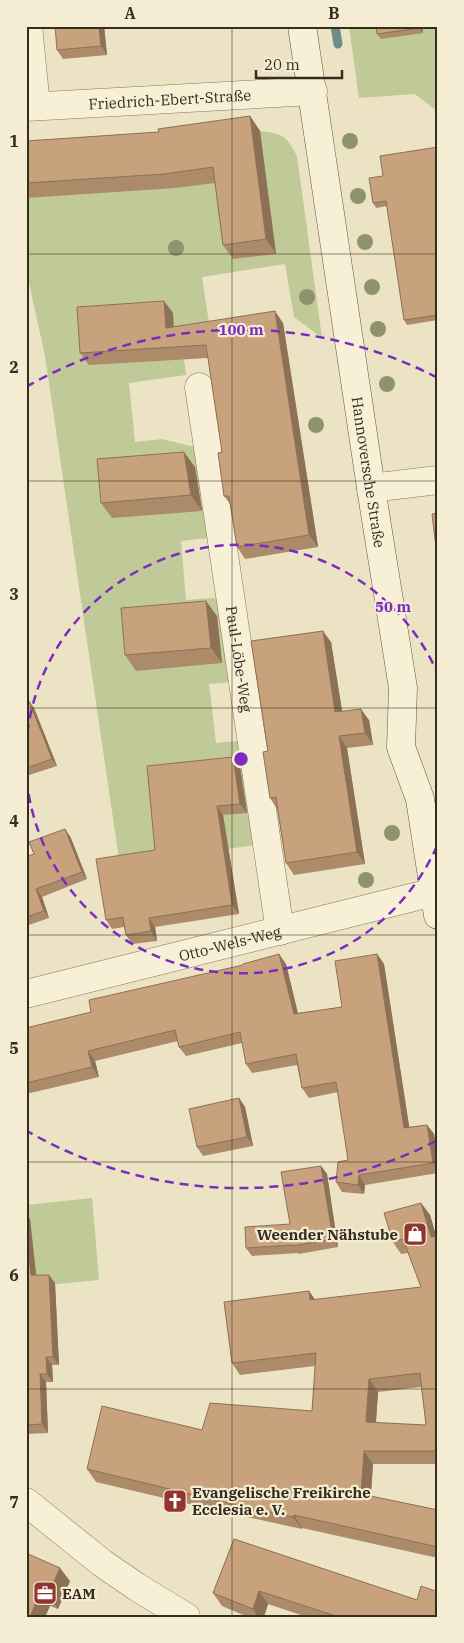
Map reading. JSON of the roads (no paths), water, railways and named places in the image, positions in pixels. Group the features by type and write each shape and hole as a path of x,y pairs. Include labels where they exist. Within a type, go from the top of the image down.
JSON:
{"street":[{"path":"28,26 31,107"},
{"name":"Hannoversche Straße","path":"302,26 403,688 400,747 420,799 436,903"},
{"name":"Friedrich-Ebert-Straße","path":"31,107 313,91"},
{"name":"Paul-Löbe-Weg","path":"199,387 280,932"},
{"path":"371,488 438,480"},
{"name":"Otto-Wels-Weg","path":"26,994 280,932 436,903"},
{"path":"26,1502 102,1562 137,1587 186,1617"}],"waterway":[{"path":"335,26 338,44"}],"place":[{"name":"Weender Nähstube","path":"415,1234"},
{"name":"Evangelische Freikirche Ecclesia e. V.","path":"175,1501"},
{"name":"EAM","path":"45,1593"}]}
